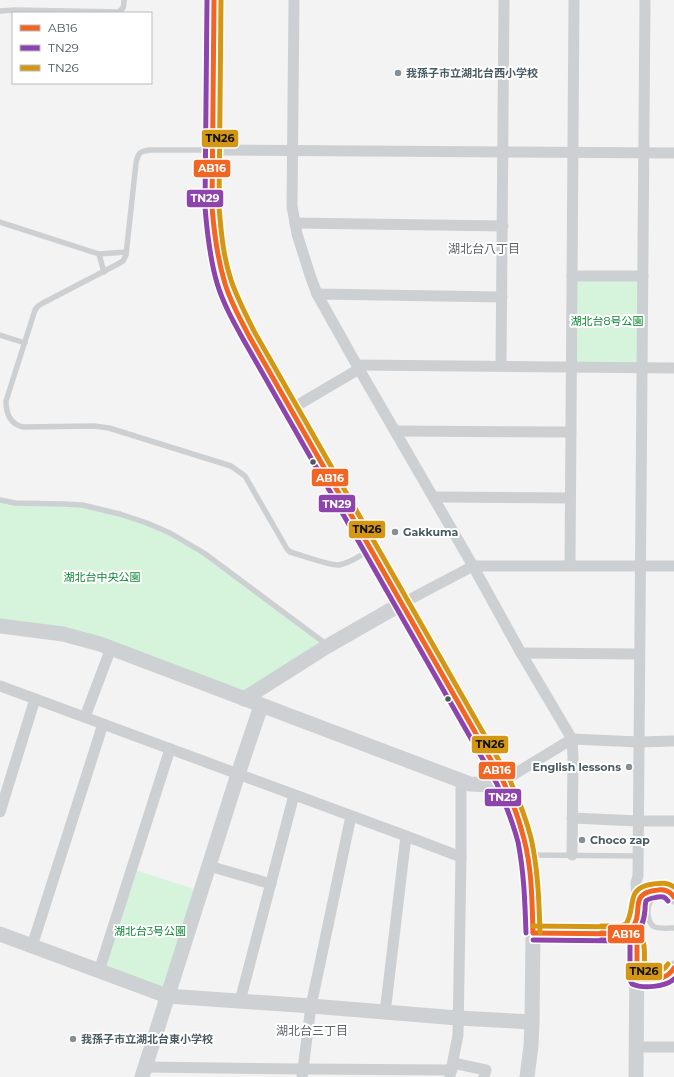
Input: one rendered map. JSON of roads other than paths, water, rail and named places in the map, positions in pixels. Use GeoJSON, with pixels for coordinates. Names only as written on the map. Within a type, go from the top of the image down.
{"type":"FeatureCollection","features":[{"type":"Feature","properties":{"kind":"street"},"geometry":{"type":"LineString","coordinates":[[214,0],[213,213],[218,254],[224,280],[235,309],[249,336],[503,781],[513,804],[519,821],[527,855],[531,883],[533,933],[532,1022],[527,1077]]}},
{"type":"Feature","properties":{"kind":"street"},"geometry":{"type":"LineString","coordinates":[[294,0],[292,206],[297,234],[308,269],[318,294],[358,367],[572,739],[572,855]]}},
{"type":"Feature","properties":{"kind":"street"},"geometry":{"type":"LineString","coordinates":[[502,366],[504,0]]}},
{"type":"Feature","properties":{"kind":"street"},"geometry":{"type":"LineString","coordinates":[[570,566],[574,0]]}},
{"type":"Feature","properties":{"kind":"street"},"geometry":{"type":"LineString","coordinates":[[623,933],[632,928],[637,914],[636,884],[638,876],[645,0]]}},
{"type":"Feature","properties":{"kind":"street"},"geometry":{"type":"LineString","coordinates":[[213,150],[674,153]]}},
{"type":"Feature","properties":{"kind":"street"},"geometry":{"type":"LineString","coordinates":[[295,223],[503,226]]}},
{"type":"Feature","properties":{"kind":"street"},"geometry":{"type":"LineString","coordinates":[[572,276],[643,276]]}},
{"type":"Feature","properties":{"kind":"street"},"geometry":{"type":"LineString","coordinates":[[318,294],[502,297]]}},
{"type":"Feature","properties":{"kind":"street"},"geometry":{"type":"LineString","coordinates":[[291,409],[358,367],[571,366],[674,368]]}},
{"type":"Feature","properties":{"kind":"street"},"geometry":{"type":"LineString","coordinates":[[395,431],[570,432]]}},
{"type":"Feature","properties":{"kind":"street"},"geometry":{"type":"LineString","coordinates":[[433,497],[570,498]]}},
{"type":"Feature","properties":{"kind":"street"},"geometry":{"type":"LineString","coordinates":[[244,699],[328,646],[401,604],[473,566],[674,566]]}},
{"type":"Feature","properties":{"kind":"street"},"geometry":{"type":"LineString","coordinates":[[0,626],[63,634],[112,648],[261,706],[470,784],[482,785],[503,781],[572,739],[639,742],[674,741]]}},
{"type":"Feature","properties":{"kind":"street"},"geometry":{"type":"LineString","coordinates":[[85,717],[112,648]]}},
{"type":"Feature","properties":{"kind":"street"},"geometry":{"type":"LineString","coordinates":[[521,652],[639,654]]}},
{"type":"Feature","properties":{"kind":"street"},"geometry":{"type":"LineString","coordinates":[[0,686],[461,857]]}},
{"type":"Feature","properties":{"kind":"street"},"geometry":{"type":"LineString","coordinates":[[0,812],[35,699]]}},
{"type":"Feature","properties":{"kind":"street"},"geometry":{"type":"LineString","coordinates":[[261,706],[143,1072],[303,1073],[486,1070],[484,1077]]}},
{"type":"Feature","properties":{"kind":"street"},"geometry":{"type":"LineString","coordinates":[[32,946],[103,724]]}},
{"type":"Feature","properties":{"kind":"street"},"geometry":{"type":"LineString","coordinates":[[99,971],[170,749]]}},
{"type":"Feature","properties":{"kind":"street"},"geometry":{"type":"LineString","coordinates":[[452,1070],[458,1035],[461,857],[460,781]]}},
{"type":"Feature","properties":{"kind":"street"},"geometry":{"type":"LineString","coordinates":[[240,1001],[294,795]]}},
{"type":"Feature","properties":{"kind":"street"},"geometry":{"type":"LineString","coordinates":[[303,1073],[311,1006],[351,816]]}},
{"type":"Feature","properties":{"kind":"street"},"geometry":{"type":"LineString","coordinates":[[572,818],[674,820]]}},
{"type":"Feature","properties":{"kind":"street"},"geometry":{"type":"LineString","coordinates":[[385,1012],[406,836]]}},
{"type":"Feature","properties":{"kind":"street"},"geometry":{"type":"LineString","coordinates":[[209,866],[271,884]]}},
{"type":"Feature","properties":{"kind":"street"},"geometry":{"type":"LineString","coordinates":[[638,876],[643,886],[649,890]]}},
{"type":"Feature","properties":{"kind":"street"},"geometry":{"type":"LineString","coordinates":[[637,905],[643,894],[649,890],[662,889],[668,891],[674,897]]}},
{"type":"Feature","properties":{"kind":"street"},"geometry":{"type":"LineString","coordinates":[[533,933],[623,933],[632,935],[635,938],[637,943],[636,1077]]}},
{"type":"Feature","properties":{"kind":"street"},"geometry":{"type":"LineString","coordinates":[[0,934],[167,996],[458,1018],[532,1022]]}},
{"type":"Feature","properties":{"kind":"street"},"geometry":{"type":"LineString","coordinates":[[637,979],[660,979],[667,977],[671,974],[674,968]]}},
{"type":"Feature","properties":{"kind":"street"},"geometry":{"type":"LineString","coordinates":[[636,1048],[674,1047]]}},
{"type":"Feature","properties":{"kind":"lane"},"geometry":{"type":"LineString","coordinates":[[0,12],[16,10],[118,12],[124,6],[124,0]]}},
{"type":"Feature","properties":{"kind":"lane"},"geometry":{"type":"LineString","coordinates":[[213,150],[145,150],[137,156],[126,252],[122,261],[38,306],[35,310],[6,400],[8,414],[13,422],[17,425],[23,426],[94,426],[109,428],[232,466],[245,476],[290,552],[330,564],[339,565],[371,549]]}},
{"type":"Feature","properties":{"kind":"lane"},"geometry":{"type":"LineString","coordinates":[[0,222],[99,254],[126,252]]}},
{"type":"Feature","properties":{"kind":"lane"},"geometry":{"type":"LineString","coordinates":[[99,254],[104,272]]}},
{"type":"Feature","properties":{"kind":"lane"},"geometry":{"type":"LineString","coordinates":[[0,335],[25,343]]}},
{"type":"Feature","properties":{"kind":"lane"},"geometry":{"type":"LineString","coordinates":[[0,500],[15,503],[82,505],[120,514],[153,525],[204,553],[328,646]]}},
{"type":"Feature","properties":{"kind":"lane"},"geometry":{"type":"LineString","coordinates":[[527,855],[638,856]]}},
{"type":"Feature","properties":{"kind":"lane"},"geometry":{"type":"LineString","coordinates":[[674,897],[660,897],[651,901],[648,912],[650,923],[653,926],[674,928]]}},
{"type":"Feature","properties":{"kind":"place","name":"我孫子市立湖北台西小学校"},"geometry":{"type":"Point","coordinates":[398,73]}},
{"type":"Feature","properties":{"kind":"place","name":"Gakkuma"},"geometry":{"type":"Point","coordinates":[395,532]}},
{"type":"Feature","properties":{"kind":"place","name":"English lessons"},"geometry":{"type":"Point","coordinates":[629,767]}},
{"type":"Feature","properties":{"kind":"place","name":"Choco zap"},"geometry":{"type":"Point","coordinates":[582,840]}},
{"type":"Feature","properties":{"kind":"place","name":"我孫子市立湖北台東小学校"},"geometry":{"type":"Point","coordinates":[73,1039]}},
{"type":"Feature","properties":{"kind":"district","name":"湖北台八丁目"},"geometry":{"type":"Point","coordinates":[484,248]}},
{"type":"Feature","properties":{"kind":"district","name":"湖北台三丁目"},"geometry":{"type":"Point","coordinates":[312,1030]}},
{"type":"Feature","properties":{"kind":"park label","name":"湖北台8号公園"},"geometry":{"type":"Point","coordinates":[607,321]}},
{"type":"Feature","properties":{"kind":"park label","name":"湖北台中央公園"},"geometry":{"type":"Point","coordinates":[102,577]}},
{"type":"Feature","properties":{"kind":"park label","name":"湖北台3号公園"},"geometry":{"type":"Point","coordinates":[150,931]}}]}
